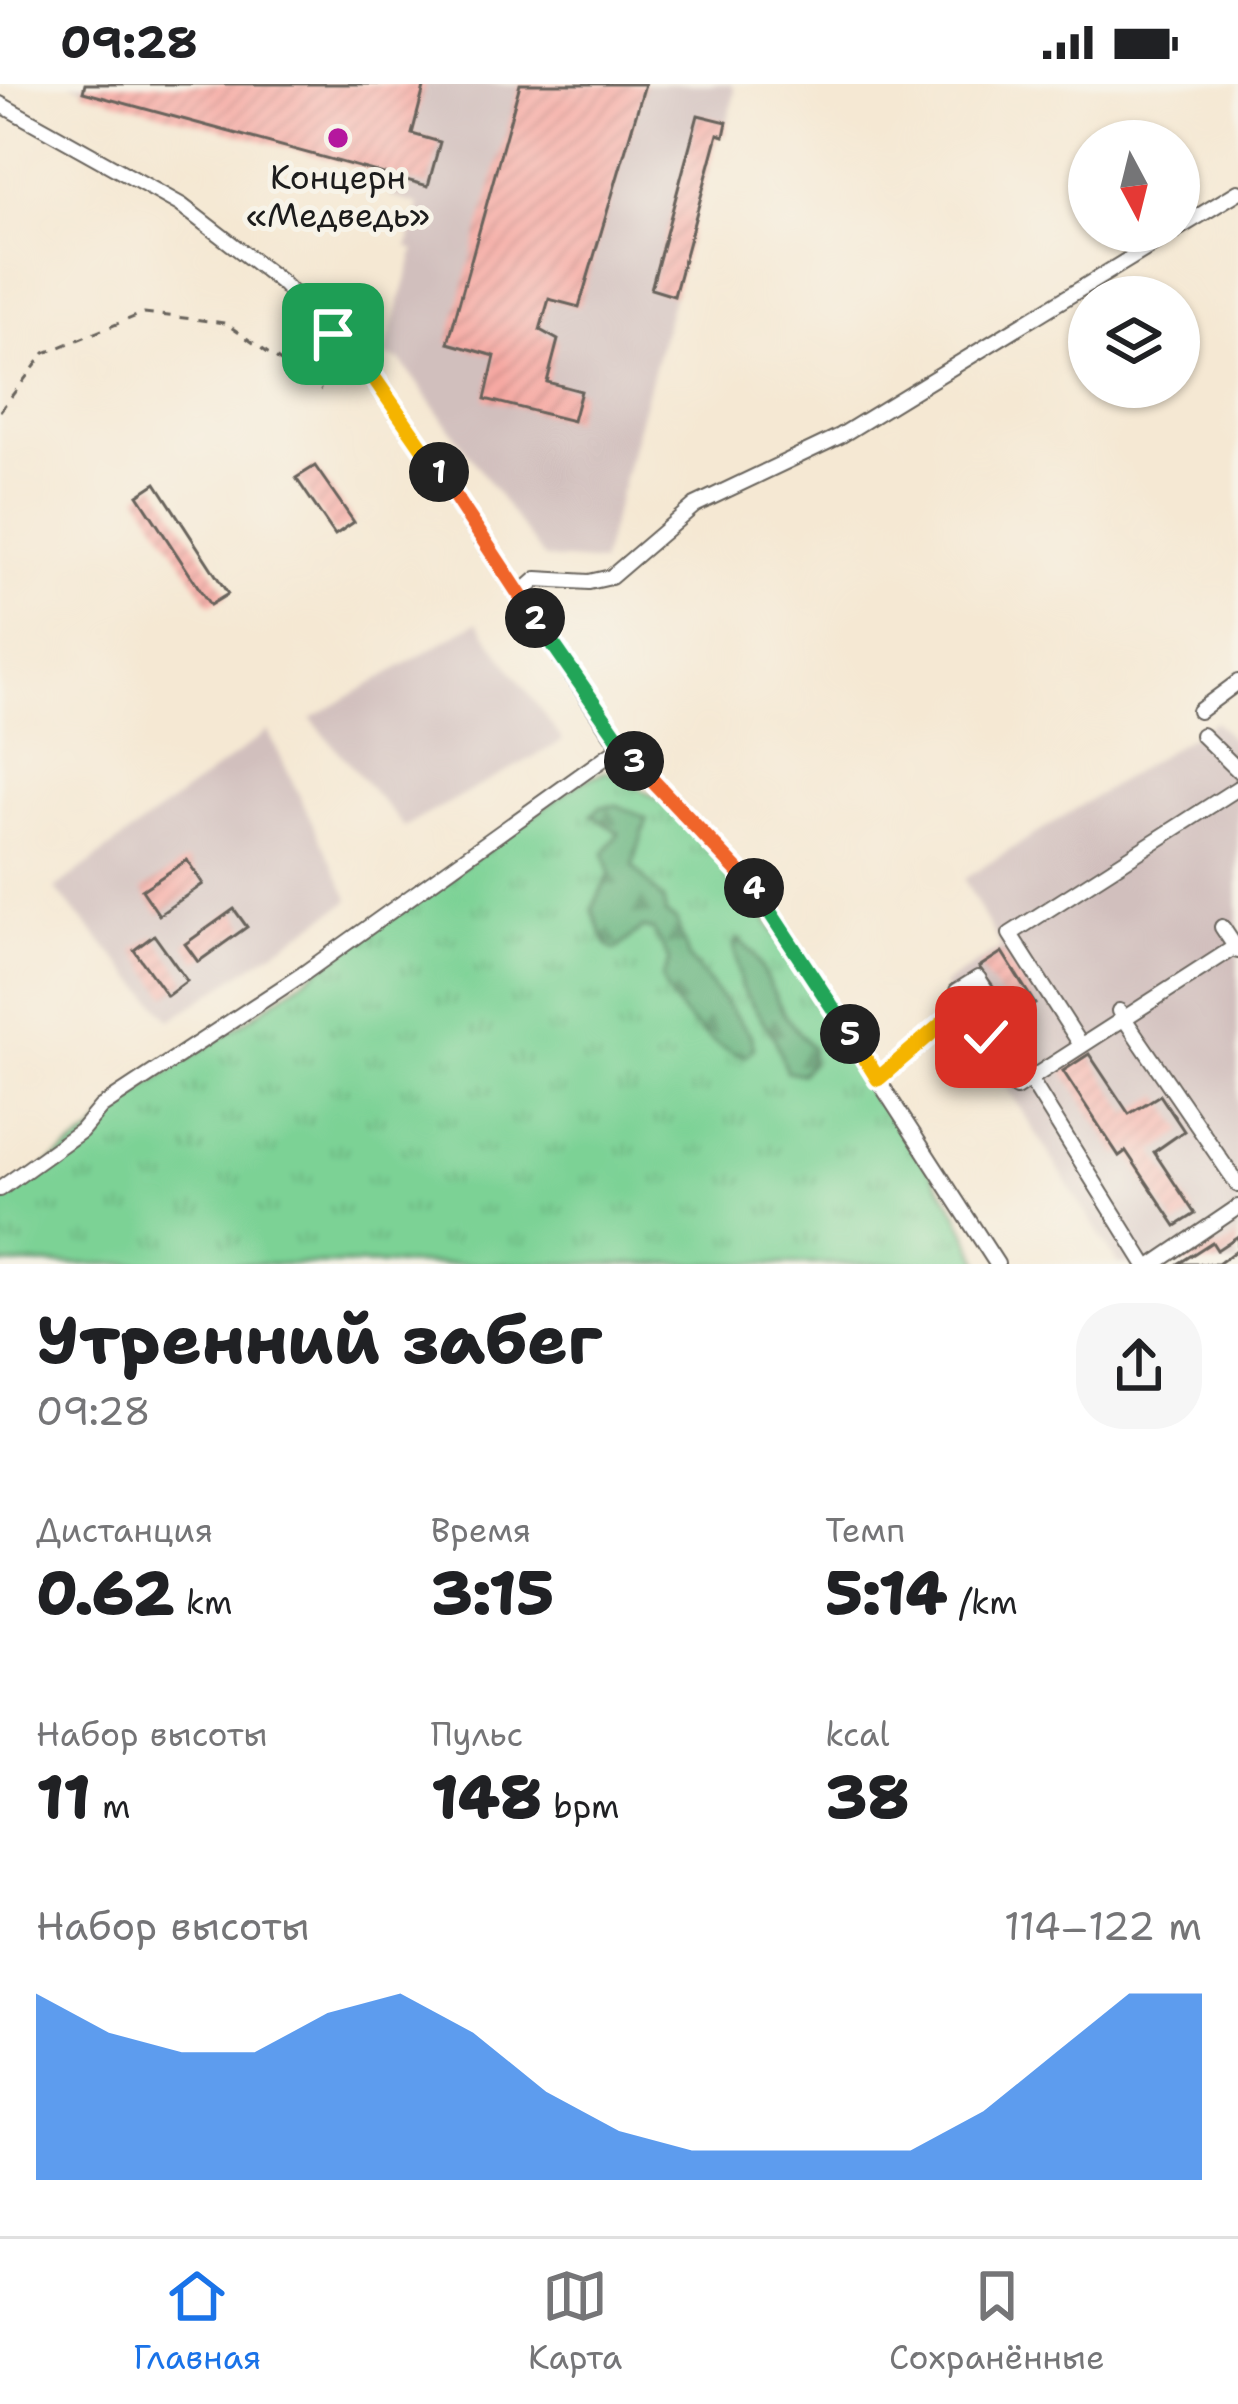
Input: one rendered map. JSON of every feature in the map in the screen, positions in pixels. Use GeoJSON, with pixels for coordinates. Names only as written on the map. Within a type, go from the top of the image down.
{"type":"FeatureCollection","features":[{"type":"Feature","properties":{"kind":"street"},"geometry":{"type":"LineString","coordinates":[[0,104],[148,182],[281,282],[372,375],[620,747],[751,883],[997,1264]]}},
{"type":"Feature","properties":{"kind":"street"},"geometry":{"type":"LineString","coordinates":[[1200,216],[1238,192]]}},
{"type":"Feature","properties":{"kind":"street"},"geometry":{"type":"LineString","coordinates":[[520,594],[537,579],[589,582],[611,577],[695,505],[840,436],[1141,252]]}},
{"type":"Feature","properties":{"kind":"street"},"geometry":{"type":"LineString","coordinates":[[1199,711],[1238,682]]}},
{"type":"Feature","properties":{"kind":"street"},"geometry":{"type":"LineString","coordinates":[[1202,735],[1238,770]]}},
{"type":"Feature","properties":{"kind":"street"},"geometry":{"type":"LineString","coordinates":[[0,1189],[81,1131],[101,1107],[303,974],[620,747]]}},
{"type":"Feature","properties":{"kind":"street"},"geometry":{"type":"LineString","coordinates":[[1081,1045],[1010,934],[1238,788]]}},
{"type":"Feature","properties":{"kind":"street"},"geometry":{"type":"LineString","coordinates":[[984,1034],[1005,1020],[978,978],[957,991],[1016,1088],[1121,1013],[1237,948],[1222,927]]}},
{"type":"Feature","properties":{"kind":"street"},"geometry":{"type":"LineString","coordinates":[[878,1079],[965,1004]]}},
{"type":"Feature","properties":{"kind":"street"},"geometry":{"type":"LineString","coordinates":[[1121,1013],[1238,1185]]}},
{"type":"Feature","properties":{"kind":"street"},"geometry":{"type":"LineString","coordinates":[[1030,1079],[1150,1264],[1238,1208]]}},
{"type":"Feature","properties":{"kind":"path"},"geometry":{"type":"LineString","coordinates":[[0,411],[45,353],[144,313],[225,323],[321,390]]}},
{"type":"Feature","properties":{"kind":"shaded area"},"geometry":{"type":"Polygon","coordinates":[[[70,84],[731,84],[735,91],[724,136],[717,135],[601,563],[544,558],[401,361],[384,356],[415,250],[408,247],[419,205],[389,196],[394,177],[70,84]]]}},
{"type":"Feature","properties":{"kind":"shaded area"},"geometry":{"type":"Polygon","coordinates":[[[477,622],[563,741],[404,827],[311,719],[477,622]]]}},
{"type":"Feature","properties":{"kind":"shaded area"},"geometry":{"type":"Polygon","coordinates":[[[1215,721],[1238,746],[1238,1264],[1118,1264],[943,985],[1001,948],[964,879],[1215,721]]]}},
{"type":"Feature","properties":{"kind":"shaded area"},"geometry":{"type":"Polygon","coordinates":[[[268,731],[350,900],[171,1020],[55,889],[268,731]]]}},
{"type":"Feature","properties":{"kind":"green space"},"geometry":{"type":"Polygon","coordinates":[[[607,771],[669,805],[744,885],[955,1209],[981,1264],[0,1264],[0,1198],[95,1131],[112,1109],[243,1023],[583,780],[607,771]]]}},
{"type":"Feature","properties":{"kind":"green space"},"geometry":{"type":"Polygon","coordinates":[[[618,805],[647,819],[633,866],[663,900],[666,914],[676,920],[689,958],[750,1034],[754,1048],[746,1056],[708,1037],[673,1001],[662,977],[670,961],[653,930],[642,928],[615,951],[607,946],[592,909],[610,873],[604,853],[619,833],[592,815],[600,807],[618,805]]]}},
{"type":"Feature","properties":{"kind":"green space"},"geometry":{"type":"Polygon","coordinates":[[[738,939],[754,954],[785,1016],[812,1048],[811,1063],[801,1074],[786,1071],[775,1039],[741,988],[734,944],[738,939]]]}},
{"type":"Feature","properties":{"kind":"building","name":"Концерн «Медведь»"},"geometry":{"type":"Polygon","coordinates":[[[85,84],[425,84],[412,134],[440,142],[428,186],[83,92],[85,84]]]}},
{"type":"Feature","properties":{"kind":"building"},"geometry":{"type":"Polygon","coordinates":[[[520,84],[645,84],[579,307],[549,299],[540,330],[558,340],[547,382],[581,391],[573,421],[485,399],[495,356],[448,343],[520,84]]]}},
{"type":"Feature","properties":{"kind":"building"},"geometry":{"type":"Polygon","coordinates":[[[698,115],[727,122],[724,136],[718,134],[674,296],[651,289],[698,115]]]}},
{"type":"Feature","properties":{"kind":"building"},"geometry":{"type":"Polygon","coordinates":[[[315,466],[354,522],[335,535],[296,478],[315,466]]]}},
{"type":"Feature","properties":{"kind":"building"},"geometry":{"type":"Polygon","coordinates":[[[156,483],[228,594],[210,605],[138,495],[156,483]]]}},
{"type":"Feature","properties":{"kind":"building"},"geometry":{"type":"Polygon","coordinates":[[[187,860],[203,884],[159,915],[142,890],[187,860]]]}},
{"type":"Feature","properties":{"kind":"building"},"geometry":{"type":"Polygon","coordinates":[[[234,909],[247,927],[198,962],[185,944],[234,909]]]}},
{"type":"Feature","properties":{"kind":"building"},"geometry":{"type":"Polygon","coordinates":[[[154,935],[187,981],[167,996],[134,950],[154,935]]]}},
{"type":"Feature","properties":{"kind":"building"},"geometry":{"type":"Polygon","coordinates":[[[1002,952],[1035,1004],[1015,1016],[979,967],[1002,952]]]}},
{"type":"Feature","properties":{"kind":"building"},"geometry":{"type":"Polygon","coordinates":[[[1089,1054],[1129,1114],[1160,1095],[1184,1131],[1154,1152],[1195,1214],[1176,1226],[1126,1151],[1119,1156],[1063,1071],[1089,1054]]]}},
{"type":"Feature","properties":{"kind":"building"},"geometry":{"type":"Polygon","coordinates":[[[1238,1236],[1238,1249],[1218,1264],[1178,1264],[1212,1242],[1217,1250],[1238,1236]]]}},
{"type":"Feature","properties":{"kind":"place","name":"Концерн «Медведь»"},"geometry":{"type":"Point","coordinates":[338,138]}},
{"type":"Feature","properties":{"kind":"route"},"geometry":{"type":"LineString","coordinates":[[333,334],[372,375],[620,747],[751,883],[878,1079],[949,1013],[965,1004],[986,1037]]}}]}
